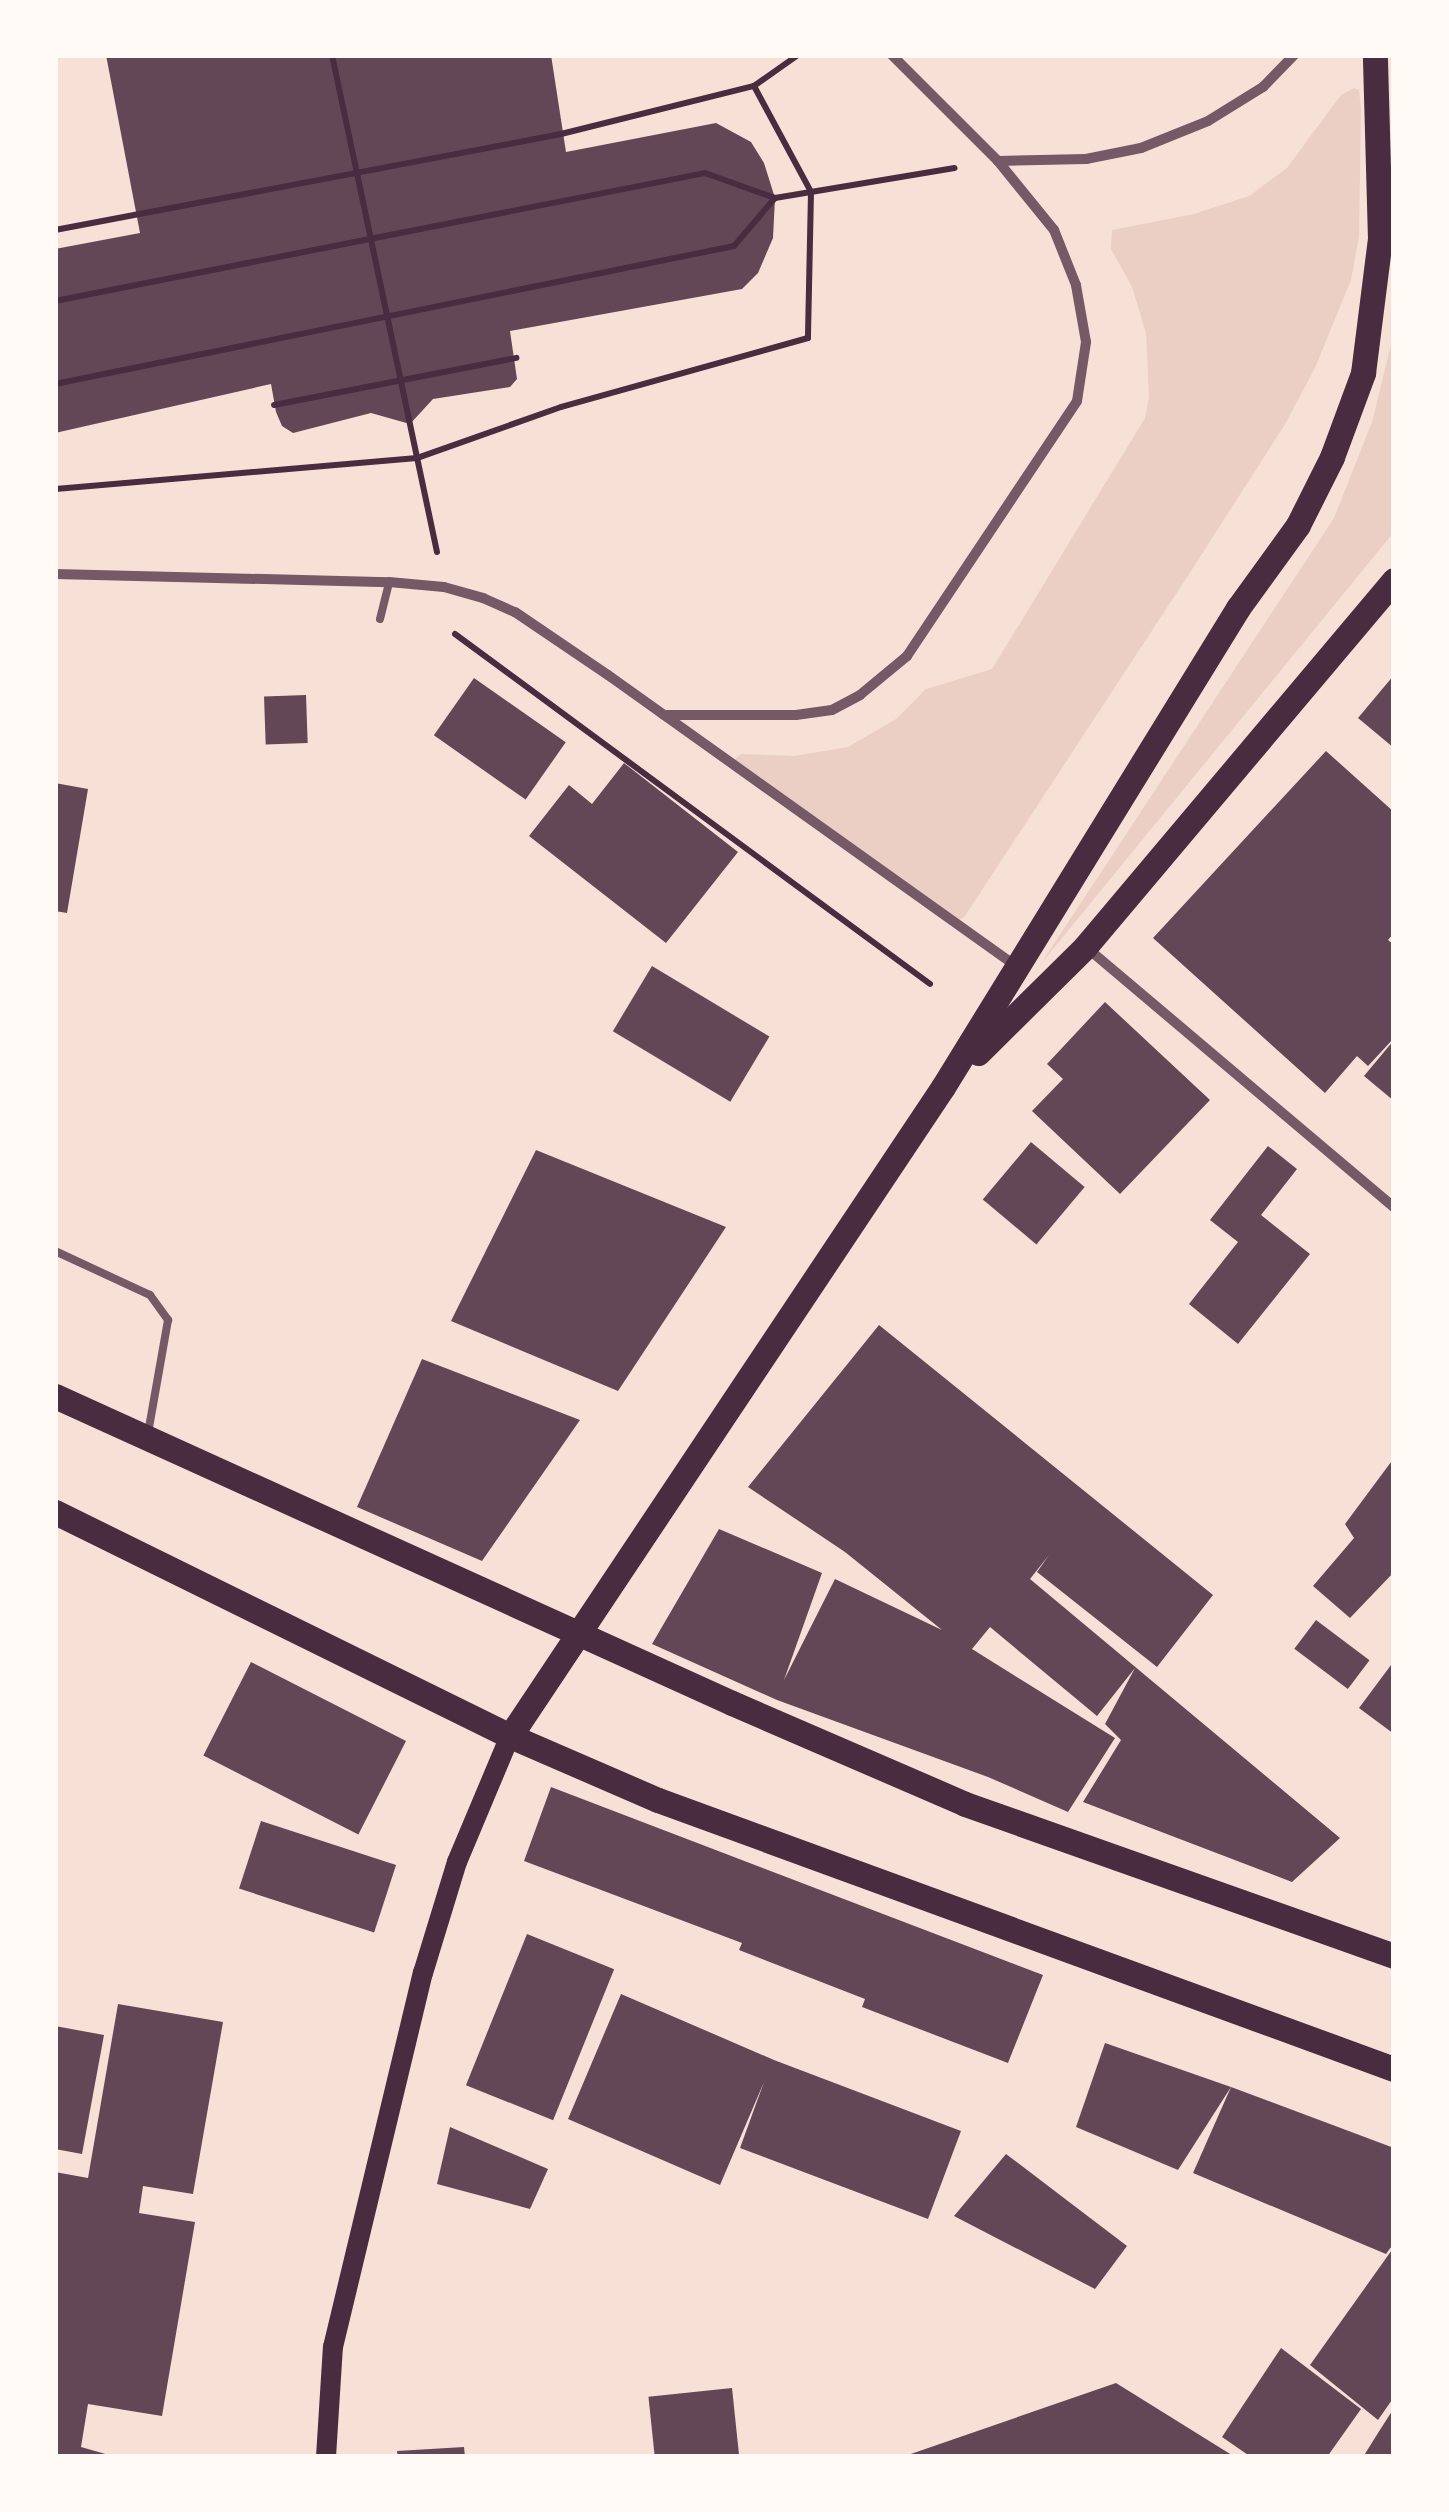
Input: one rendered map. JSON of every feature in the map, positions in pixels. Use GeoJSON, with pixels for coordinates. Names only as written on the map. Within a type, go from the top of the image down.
{"type":"FeatureCollection","features":[{"type":"Feature","properties":{"kind":"main road"},"geometry":{"type":"LineString","coordinates":[[326,2457],[333,2347],[408,2030],[457,1862],[510,1736],[1019,969],[1238,608],[1298,525],[1332,456],[1363,373],[1380,239],[1375,55]]}},
{"type":"Feature","properties":{"kind":"main road"},"geometry":{"type":"LineString","coordinates":[[943,1087],[1085,947],[1394,580]]}},
{"type":"Feature","properties":{"kind":"main road"},"geometry":{"type":"LineString","coordinates":[[55,1396],[965,1804],[1394,1956]]}},
{"type":"Feature","properties":{"kind":"main road"},"geometry":{"type":"LineString","coordinates":[[55,1512],[510,1736],[658,1800],[1394,2069]]}},
{"type":"Feature","properties":{"kind":"street"},"geometry":{"type":"LineString","coordinates":[[662,715],[796,715],[832,710],[860,695],[907,656],[1078,401],[1086,342],[1076,284],[1054,230],[998,160],[892,55]]}},
{"type":"Feature","properties":{"kind":"street"},"geometry":{"type":"LineString","coordinates":[[998,160],[1086,159],[1140,148],[1208,121],[1263,86],[1294,55]]}},
{"type":"Feature","properties":{"kind":"street"},"geometry":{"type":"LineString","coordinates":[[55,574],[389,582],[444,587],[515,612],[1019,969]]}},
{"type":"Feature","properties":{"kind":"street"},"geometry":{"type":"LineString","coordinates":[[1085,947],[1394,1207]]}},
{"type":"Feature","properties":{"kind":"lane"},"geometry":{"type":"LineString","coordinates":[[380,619],[389,582]]}},
{"type":"Feature","properties":{"kind":"lane"},"geometry":{"type":"LineString","coordinates":[[55,1251],[150,1295],[168,1320],[147,1439]]}},
{"type":"Feature","properties":{"kind":"path"},"geometry":{"type":"LineString","coordinates":[[332,55],[444,587]]}},
{"type":"Feature","properties":{"kind":"path"},"geometry":{"type":"LineString","coordinates":[[55,230],[561,134],[754,86],[798,55]]}},
{"type":"Feature","properties":{"kind":"path"},"geometry":{"type":"LineString","coordinates":[[55,488],[418,458],[561,406],[808,338],[811,192],[754,86]]}},
{"type":"Feature","properties":{"kind":"path"},"geometry":{"type":"LineString","coordinates":[[55,300],[705,173],[775,198],[998,160]]}},
{"type":"Feature","properties":{"kind":"path"},"geometry":{"type":"LineString","coordinates":[[55,384],[734,246],[775,198]]}},
{"type":"Feature","properties":{"kind":"path"},"geometry":{"type":"LineString","coordinates":[[274,405],[516,358]]}},
{"type":"Feature","properties":{"kind":"path"},"geometry":{"type":"LineString","coordinates":[[455,634],[930,984]]}},
{"type":"Feature","properties":{"kind":"shaded area"},"geometry":{"type":"Polygon","coordinates":[[[1354,88],[1359,90],[1361,109],[1359,237],[1351,280],[1315,368],[1284,426],[1193,568],[965,916],[958,921],[734,760],[741,754],[794,756],[848,747],[896,719],[926,689],[992,669],[1145,418],[1149,397],[1146,333],[1132,287],[1111,249],[1112,230],[1194,214],[1249,196],[1287,168],[1341,95],[1354,88]]]}},
{"type":"Feature","properties":{"kind":"shaded area"},"geometry":{"type":"Polygon","coordinates":[[[1394,332],[1394,532],[1040,965],[1334,518],[1372,422],[1394,332]]]}},
{"type":"Feature","properties":{"kind":"building"},"geometry":{"type":"Polygon","coordinates":[[[106,55],[551,55],[566,152],[716,123],[751,142],[764,163],[775,198],[773,238],[758,273],[742,289],[510,331],[517,379],[510,387],[433,399],[410,424],[371,413],[293,433],[282,426],[271,384],[55,433],[55,249],[140,233],[106,55]]]}},
{"type":"Feature","properties":{"kind":"building"},"geometry":{"type":"Polygon","coordinates":[[[1394,675],[1394,748],[1358,718],[1394,675]]]}},
{"type":"Feature","properties":{"kind":"building"},"geometry":{"type":"Polygon","coordinates":[[[474,678],[566,742],[526,800],[434,735],[474,678]]]}},
{"type":"Feature","properties":{"kind":"building"},"geometry":{"type":"Polygon","coordinates":[[[306,695],[308,743],[266,744],[264,696],[306,695]]]}},
{"type":"Feature","properties":{"kind":"building"},"geometry":{"type":"Polygon","coordinates":[[[1326,751],[1394,812],[1394,933],[1388,940],[1394,945],[1394,1038],[1368,1066],[1357,1056],[1325,1093],[1153,938],[1326,751]]]}},
{"type":"Feature","properties":{"kind":"building"},"geometry":{"type":"Polygon","coordinates":[[[624,763],[738,852],[666,943],[529,836],[569,785],[592,804],[624,763]]]}},
{"type":"Feature","properties":{"kind":"building"},"geometry":{"type":"Polygon","coordinates":[[[55,783],[88,789],[67,913],[55,911],[55,783]]]}},
{"type":"Feature","properties":{"kind":"building"},"geometry":{"type":"Polygon","coordinates":[[[652,966],[769,1037],[730,1102],[613,1031],[652,966]]]}},
{"type":"Feature","properties":{"kind":"building"},"geometry":{"type":"Polygon","coordinates":[[[1105,1002],[1210,1100],[1120,1194],[1032,1111],[1063,1079],[1047,1064],[1105,1002]]]}},
{"type":"Feature","properties":{"kind":"building"},"geometry":{"type":"Polygon","coordinates":[[[1394,1040],[1394,1101],[1364,1076],[1394,1040]]]}},
{"type":"Feature","properties":{"kind":"building"},"geometry":{"type":"Polygon","coordinates":[[[1031,1142],[1085,1187],[1036,1244],[983,1199],[1031,1142]]]}},
{"type":"Feature","properties":{"kind":"building"},"geometry":{"type":"Polygon","coordinates":[[[1268,1146],[1297,1169],[1261,1215],[1310,1254],[1238,1344],[1189,1304],[1238,1242],[1210,1220],[1268,1146]]]}},
{"type":"Feature","properties":{"kind":"building"},"geometry":{"type":"Polygon","coordinates":[[[536,1150],[726,1227],[618,1391],[451,1321],[536,1150]]]}},
{"type":"Feature","properties":{"kind":"building"},"geometry":{"type":"Polygon","coordinates":[[[879,1325],[1213,1595],[1157,1667],[1037,1572],[1049,1555],[1030,1579],[1340,1838],[1292,1882],[1083,1802],[1121,1740],[1105,1724],[1135,1668],[1097,1716],[990,1627],[972,1649],[1115,1738],[1068,1812],[988,1777],[777,1700],[652,1644],[719,1529],[822,1573],[784,1680],[835,1579],[942,1630],[845,1552],[748,1487],[879,1325]]]}},
{"type":"Feature","properties":{"kind":"building"},"geometry":{"type":"Polygon","coordinates":[[[422,1359],[580,1420],[482,1561],[357,1507],[422,1359]]]}},
{"type":"Feature","properties":{"kind":"building"},"geometry":{"type":"Polygon","coordinates":[[[1394,1458],[1394,1572],[1350,1618],[1313,1586],[1354,1538],[1345,1524],[1394,1458]]]}},
{"type":"Feature","properties":{"kind":"building"},"geometry":{"type":"Polygon","coordinates":[[[1316,1620],[1370,1660],[1348,1689],[1294,1649],[1316,1620]]]}},
{"type":"Feature","properties":{"kind":"building"},"geometry":{"type":"Polygon","coordinates":[[[1394,1661],[1394,1734],[1359,1708],[1394,1661]]]}},
{"type":"Feature","properties":{"kind":"building"},"geometry":{"type":"Polygon","coordinates":[[[251,1662],[406,1741],[358,1835],[203,1756],[251,1662]]]}},
{"type":"Feature","properties":{"kind":"building"},"geometry":{"type":"Polygon","coordinates":[[[551,1787],[1043,1975],[1008,2063],[862,2007],[865,1999],[739,1950],[742,1943],[524,1861],[551,1787]]]}},
{"type":"Feature","properties":{"kind":"building"},"geometry":{"type":"Polygon","coordinates":[[[261,1821],[396,1865],[374,1932],[239,1889],[261,1821]]]}},
{"type":"Feature","properties":{"kind":"building"},"geometry":{"type":"Polygon","coordinates":[[[527,1934],[614,1969],[553,2120],[466,2085],[527,1934]]]}},
{"type":"Feature","properties":{"kind":"building"},"geometry":{"type":"Polygon","coordinates":[[[621,1994],[774,2060],[961,2131],[928,2219],[740,2148],[764,2082],[720,2185],[568,2119],[621,1994]]]}},
{"type":"Feature","properties":{"kind":"building"},"geometry":{"type":"Polygon","coordinates":[[[118,2004],[223,2022],[193,2194],[143,2186],[139,2213],[195,2222],[162,2416],[88,2404],[81,2447],[116,2457],[55,2457],[55,2172],[88,2178],[118,2004]]]}},
{"type":"Feature","properties":{"kind":"building"},"geometry":{"type":"Polygon","coordinates":[[[55,2026],[104,2035],[82,2154],[55,2149],[55,2026]]]}},
{"type":"Feature","properties":{"kind":"building"},"geometry":{"type":"Polygon","coordinates":[[[1105,2043],[1231,2087],[1178,2170],[1076,2127],[1105,2043]]]}},
{"type":"Feature","properties":{"kind":"building"},"geometry":{"type":"Polygon","coordinates":[[[1231,2087],[1394,2148],[1394,2243],[1386,2254],[1193,2173],[1231,2087]]]}},
{"type":"Feature","properties":{"kind":"building"},"geometry":{"type":"Polygon","coordinates":[[[450,2127],[548,2169],[530,2209],[437,2184],[450,2127]]]}},
{"type":"Feature","properties":{"kind":"building"},"geometry":{"type":"Polygon","coordinates":[[[1006,2154],[1127,2246],[1095,2289],[954,2216],[1006,2154]]]}},
{"type":"Feature","properties":{"kind":"building"},"geometry":{"type":"Polygon","coordinates":[[[1394,2247],[1394,2397],[1378,2420],[1310,2365],[1394,2247]]]}},
{"type":"Feature","properties":{"kind":"building"},"geometry":{"type":"Polygon","coordinates":[[[1281,2348],[1361,2409],[1327,2457],[1251,2457],[1222,2437],[1281,2348]]]}},
{"type":"Feature","properties":{"kind":"building"},"geometry":{"type":"Polygon","coordinates":[[[1116,2383],[1235,2457],[905,2456],[1116,2383]]]}},
{"type":"Feature","properties":{"kind":"building"},"geometry":{"type":"Polygon","coordinates":[[[732,2388],[739,2457],[655,2457],[648,2397],[732,2388]]]}},
{"type":"Feature","properties":{"kind":"building"},"geometry":{"type":"Polygon","coordinates":[[[1394,2408],[1394,2457],[1363,2457],[1378,2433],[1394,2408]]]}},
{"type":"Feature","properties":{"kind":"building"},"geometry":{"type":"Polygon","coordinates":[[[464,2447],[465,2457],[398,2457],[397,2451],[464,2447]]]}}]}
